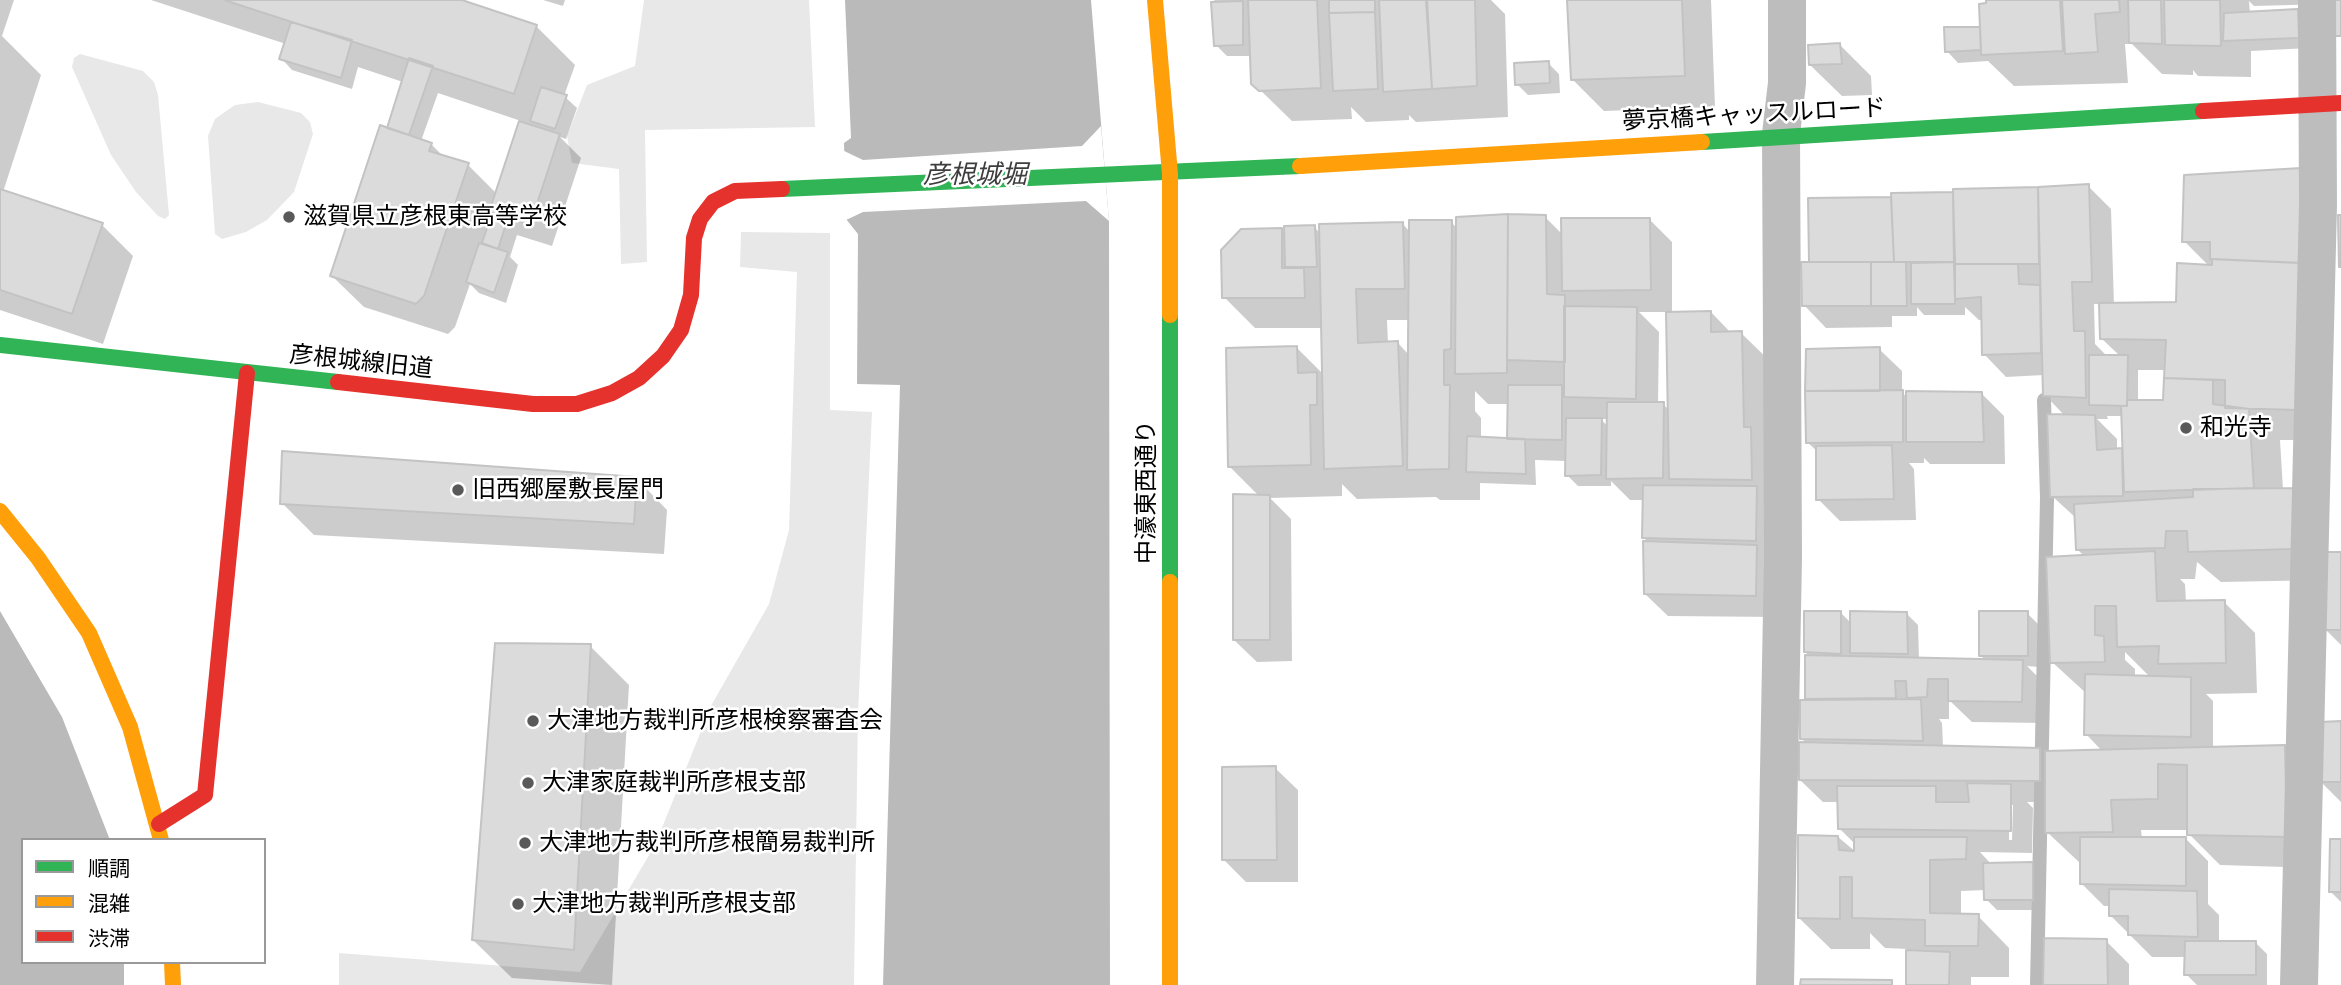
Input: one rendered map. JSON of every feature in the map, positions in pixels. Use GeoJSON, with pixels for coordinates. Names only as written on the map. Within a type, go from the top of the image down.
{"type":"FeatureCollection","features":[{"type":"Feature","properties":{"kind":"street","name":"中濠東西通り"},"geometry":{"type":"LineString","coordinates":[[1155,0],[1170,174],[1170,985]]}},
{"type":"Feature","properties":{"kind":"street"},"geometry":{"type":"LineString","coordinates":[[1775,985],[1783,557],[1781,134],[1787,83],[1787,0]]}},
{"type":"Feature","properties":{"kind":"street"},"geometry":{"type":"LineString","coordinates":[[2299,985],[2318,204],[2328,103],[2317,0]]}},
{"type":"Feature","properties":{"kind":"street","name":"夢京橋キャッスルロード"},"geometry":{"type":"LineString","coordinates":[[1170,174],[1781,134],[1859,133],[2328,103]]}},
{"type":"Feature","properties":{"kind":"street","name":"彦根城線旧道"},"geometry":{"type":"LineString","coordinates":[[0,345],[533,404],[577,404],[612,393],[639,378],[663,356],[681,330],[691,295],[694,238],[700,219],[712,202],[735,191],[1170,174]]}},
{"type":"Feature","properties":{"kind":"street"},"geometry":{"type":"LineString","coordinates":[[0,511],[38,558],[89,633],[130,727],[160,832],[205,795],[247,373]]}},
{"type":"Feature","properties":{"kind":"street"},"geometry":{"type":"LineString","coordinates":[[172,964],[173,985]]}},
{"type":"Feature","properties":{"kind":"shaded area"},"geometry":{"type":"Polygon","coordinates":[[[644,0],[809,0],[815,127],[645,130],[647,262],[621,264],[619,169],[572,163],[567,136],[587,85],[635,66],[644,0]]]}},
{"type":"Feature","properties":{"kind":"shaded area"},"geometry":{"type":"Polygon","coordinates":[[[80,54],[143,71],[154,82],[158,95],[169,215],[165,219],[158,216],[136,192],[111,155],[72,67],[74,58],[80,54]]]}},
{"type":"Feature","properties":{"kind":"shaded area"},"geometry":{"type":"Polygon","coordinates":[[[258,102],[301,113],[310,122],[313,134],[294,192],[267,220],[246,232],[222,239],[215,234],[208,136],[215,119],[235,105],[258,102]]]}},
{"type":"Feature","properties":{"kind":"shaded area"},"geometry":{"type":"Polygon","coordinates":[[[741,232],[830,233],[830,410],[872,412],[858,714],[854,985],[339,985],[339,953],[580,972],[655,845],[712,704],[769,604],[789,530],[797,272],[740,267],[741,232]]]}},
{"type":"Feature","properties":{"kind":"water","name":"彦根城堀"},"geometry":{"type":"Polygon","coordinates":[[[845,0],[1091,0],[1109,221],[1110,985],[883,985],[900,385],[857,384],[858,234],[846,219],[844,143],[851,138],[845,0]]]}},
{"type":"Feature","properties":{"kind":"water"},"geometry":{"type":"Polygon","coordinates":[[[0,611],[62,717],[109,838],[21,838],[21,964],[124,964],[124,985],[0,985],[0,611]]]}},
{"type":"Feature","properties":{"kind":"pier"},"geometry":{"type":"Polygon","coordinates":[[[1101,126],[1109,221],[1086,201],[863,212],[844,221],[840,149],[863,160],[1082,146],[1101,126]]]}},
{"type":"Feature","properties":{"kind":"building"},"geometry":{"type":"Polygon","coordinates":[[[224,0],[462,0],[537,25],[514,94],[224,0]]]}},
{"type":"Feature","properties":{"kind":"building"},"geometry":{"type":"Polygon","coordinates":[[[1248,0],[1317,0],[1321,88],[1259,91],[1251,84],[1248,0]]]}},
{"type":"Feature","properties":{"kind":"building"},"geometry":{"type":"Polygon","coordinates":[[[1329,0],[1375,0],[1375,12],[1329,13],[1329,0]]]}},
{"type":"Feature","properties":{"kind":"building"},"geometry":{"type":"Polygon","coordinates":[[[1379,0],[1426,0],[1432,89],[1383,92],[1379,0]]]}},
{"type":"Feature","properties":{"kind":"building"},"geometry":{"type":"Polygon","coordinates":[[[1427,0],[1475,0],[1477,86],[1432,89],[1427,0]]]}},
{"type":"Feature","properties":{"kind":"building"},"geometry":{"type":"Polygon","coordinates":[[[1567,0],[1682,0],[1685,76],[1571,80],[1567,0]]]}},
{"type":"Feature","properties":{"kind":"building"},"geometry":{"type":"Polygon","coordinates":[[[1986,0],[2060,0],[2063,51],[1981,55],[1979,4],[1986,3],[1986,0]]]}},
{"type":"Feature","properties":{"kind":"building"},"geometry":{"type":"Polygon","coordinates":[[[2062,0],[2119,0],[2120,12],[2095,14],[2098,52],[2065,54],[2062,0]]]}},
{"type":"Feature","properties":{"kind":"building"},"geometry":{"type":"Polygon","coordinates":[[[2128,0],[2161,0],[2162,44],[2129,43],[2128,0]]]}},
{"type":"Feature","properties":{"kind":"building"},"geometry":{"type":"Polygon","coordinates":[[[2164,0],[2220,0],[2221,46],[2165,45],[2164,0]]]}},
{"type":"Feature","properties":{"kind":"building"},"geometry":{"type":"Polygon","coordinates":[[[2333,0],[2341,0],[2341,36],[2333,36],[2333,0]]]}},
{"type":"Feature","properties":{"kind":"building"},"geometry":{"type":"Polygon","coordinates":[[[1243,1],[1243,45],[1214,46],[1211,2],[1243,1]]]}},
{"type":"Feature","properties":{"kind":"building"},"geometry":{"type":"Polygon","coordinates":[[[2298,9],[2299,38],[2223,41],[2224,13],[2298,9]]]}},
{"type":"Feature","properties":{"kind":"building"},"geometry":{"type":"Polygon","coordinates":[[[1375,12],[1378,89],[1333,91],[1329,13],[1375,12]]]}},
{"type":"Feature","properties":{"kind":"building"},"geometry":{"type":"Polygon","coordinates":[[[291,22],[352,40],[341,78],[279,59],[291,22]]]}},
{"type":"Feature","properties":{"kind":"building"},"geometry":{"type":"Polygon","coordinates":[[[1944,27],[1980,27],[1981,50],[1945,52],[1944,27]]]}},
{"type":"Feature","properties":{"kind":"building"},"geometry":{"type":"Polygon","coordinates":[[[1840,43],[1842,64],[1809,65],[1808,45],[1840,43]]]}},
{"type":"Feature","properties":{"kind":"building"},"geometry":{"type":"Polygon","coordinates":[[[409,58],[433,66],[409,135],[387,128],[409,58]]]}},
{"type":"Feature","properties":{"kind":"building"},"geometry":{"type":"Polygon","coordinates":[[[1549,61],[1550,83],[1515,85],[1514,63],[1549,61]]]}},
{"type":"Feature","properties":{"kind":"building"},"geometry":{"type":"Polygon","coordinates":[[[541,87],[567,95],[555,129],[530,121],[541,87]]]}},
{"type":"Feature","properties":{"kind":"building"},"geometry":{"type":"Polygon","coordinates":[[[519,121],[560,134],[530,225],[489,212],[519,121]]]}},
{"type":"Feature","properties":{"kind":"building"},"geometry":{"type":"Polygon","coordinates":[[[380,125],[432,143],[429,151],[469,163],[424,296],[416,304],[330,276],[380,125]]]}},
{"type":"Feature","properties":{"kind":"building"},"geometry":{"type":"Polygon","coordinates":[[[2301,168],[2300,263],[2210,259],[2210,242],[2182,242],[2184,175],[2301,168]]]}},
{"type":"Feature","properties":{"kind":"building"},"geometry":{"type":"Polygon","coordinates":[[[2089,184],[2092,282],[2072,282],[2074,331],[2085,331],[2086,398],[2043,396],[2038,187],[2089,184]]]}},
{"type":"Feature","properties":{"kind":"building"},"geometry":{"type":"Polygon","coordinates":[[[2038,187],[2039,264],[1954,264],[1953,189],[2038,187]]]}},
{"type":"Feature","properties":{"kind":"building"},"geometry":{"type":"Polygon","coordinates":[[[0,189],[103,223],[72,314],[0,290],[0,189]]]}},
{"type":"Feature","properties":{"kind":"building"},"geometry":{"type":"Polygon","coordinates":[[[1953,192],[1955,262],[1894,262],[1891,193],[1953,192]]]}},
{"type":"Feature","properties":{"kind":"building"},"geometry":{"type":"Polygon","coordinates":[[[1891,197],[1894,262],[1809,262],[1808,198],[1891,197]]]}},
{"type":"Feature","properties":{"kind":"building"},"geometry":{"type":"Polygon","coordinates":[[[492,213],[508,218],[498,249],[482,243],[492,213]]]}},
{"type":"Feature","properties":{"kind":"building"},"geometry":{"type":"Polygon","coordinates":[[[1508,214],[1546,215],[1547,294],[1565,295],[1565,362],[1507,360],[1508,214]]]}},
{"type":"Feature","properties":{"kind":"building"},"geometry":{"type":"Polygon","coordinates":[[[1508,214],[1507,373],[1455,374],[1456,217],[1508,214]]]}},
{"type":"Feature","properties":{"kind":"building"},"geometry":{"type":"Polygon","coordinates":[[[2338,215],[2341,215],[2341,267],[2339,267],[2338,215]]]}},
{"type":"Feature","properties":{"kind":"building"},"geometry":{"type":"Polygon","coordinates":[[[1561,218],[1650,218],[1651,290],[1562,291],[1561,218]]]}},
{"type":"Feature","properties":{"kind":"building"},"geometry":{"type":"Polygon","coordinates":[[[1409,220],[1452,220],[1451,349],[1444,350],[1444,385],[1450,385],[1449,469],[1407,470],[1409,220]]]}},
{"type":"Feature","properties":{"kind":"building"},"geometry":{"type":"Polygon","coordinates":[[[1403,222],[1405,289],[1356,289],[1358,343],[1398,341],[1403,466],[1324,469],[1319,224],[1403,222]]]}},
{"type":"Feature","properties":{"kind":"building"},"geometry":{"type":"Polygon","coordinates":[[[1315,225],[1317,267],[1285,267],[1284,226],[1315,225]]]}},
{"type":"Feature","properties":{"kind":"building"},"geometry":{"type":"Polygon","coordinates":[[[1282,228],[1282,268],[1304,268],[1305,298],[1222,298],[1221,250],[1241,229],[1282,228]]]}},
{"type":"Feature","properties":{"kind":"building"},"geometry":{"type":"Polygon","coordinates":[[[479,243],[508,252],[494,293],[466,282],[479,243]]]}},
{"type":"Feature","properties":{"kind":"building"},"geometry":{"type":"Polygon","coordinates":[[[2212,259],[2303,263],[2298,410],[2225,408],[2225,380],[2164,378],[2166,340],[2100,339],[2099,303],[2176,302],[2177,263],[2212,265],[2212,259]]]}},
{"type":"Feature","properties":{"kind":"building"},"geometry":{"type":"Polygon","coordinates":[[[1801,262],[1871,262],[1871,306],[1802,306],[1801,262]]]}},
{"type":"Feature","properties":{"kind":"building"},"geometry":{"type":"Polygon","coordinates":[[[1871,262],[1906,262],[1907,306],[1871,306],[1871,262]]]}},
{"type":"Feature","properties":{"kind":"building"},"geometry":{"type":"Polygon","coordinates":[[[1955,262],[1955,304],[1911,304],[1911,263],[1955,262]]]}},
{"type":"Feature","properties":{"kind":"building"},"geometry":{"type":"Polygon","coordinates":[[[1954,264],[2018,264],[2019,284],[2040,285],[2041,353],[1982,355],[1981,297],[1955,299],[1954,264]]]}},
{"type":"Feature","properties":{"kind":"building"},"geometry":{"type":"Polygon","coordinates":[[[1564,306],[1637,307],[1636,399],[1564,397],[1564,306]]]}},
{"type":"Feature","properties":{"kind":"building"},"geometry":{"type":"Polygon","coordinates":[[[1711,311],[1711,332],[1742,331],[1744,427],[1751,427],[1752,480],[1669,479],[1666,312],[1711,311]]]}},
{"type":"Feature","properties":{"kind":"building"},"geometry":{"type":"Polygon","coordinates":[[[1297,346],[1298,373],[1317,372],[1317,405],[1310,405],[1311,465],[1228,467],[1226,348],[1297,346]]]}},
{"type":"Feature","properties":{"kind":"building"},"geometry":{"type":"Polygon","coordinates":[[[1880,347],[1880,391],[1805,391],[1806,349],[1880,347]]]}},
{"type":"Feature","properties":{"kind":"building"},"geometry":{"type":"Polygon","coordinates":[[[2089,355],[2128,355],[2127,406],[2089,405],[2089,355]]]}},
{"type":"Feature","properties":{"kind":"building","name":"和光寺"},"geometry":{"type":"Polygon","coordinates":[[[2164,378],[2213,380],[2213,404],[2249,409],[2254,488],[2124,492],[2121,406],[2127,406],[2127,400],[2163,400],[2164,378]]]}},
{"type":"Feature","properties":{"kind":"building"},"geometry":{"type":"Polygon","coordinates":[[[1508,385],[1562,385],[1562,440],[1507,439],[1508,385]]]}},
{"type":"Feature","properties":{"kind":"building"},"geometry":{"type":"Polygon","coordinates":[[[1903,390],[1903,442],[1806,443],[1805,391],[1903,390]]]}},
{"type":"Feature","properties":{"kind":"building"},"geometry":{"type":"Polygon","coordinates":[[[1906,391],[1982,392],[1984,442],[1906,442],[1906,391]]]}},
{"type":"Feature","properties":{"kind":"building"},"geometry":{"type":"Polygon","coordinates":[[[1607,402],[1664,402],[1663,478],[1606,479],[1607,402]]]}},
{"type":"Feature","properties":{"kind":"building"},"geometry":{"type":"Polygon","coordinates":[[[2047,414],[2095,415],[2097,450],[2122,448],[2123,496],[2050,497],[2047,414]]]}},
{"type":"Feature","properties":{"kind":"building"},"geometry":{"type":"Polygon","coordinates":[[[1566,418],[1602,418],[1601,475],[1565,476],[1566,418]]]}},
{"type":"Feature","properties":{"kind":"building"},"geometry":{"type":"Polygon","coordinates":[[[1467,436],[1525,439],[1526,474],[1466,472],[1467,436]]]}},
{"type":"Feature","properties":{"kind":"building"},"geometry":{"type":"Polygon","coordinates":[[[1892,445],[1894,499],[1816,500],[1816,446],[1892,445]]]}},
{"type":"Feature","properties":{"kind":"building","name":"旧西郷屋敷長屋門"},"geometry":{"type":"Polygon","coordinates":[[[282,451],[637,477],[634,524],[280,504],[282,451]]]}},
{"type":"Feature","properties":{"kind":"building"},"geometry":{"type":"Polygon","coordinates":[[[1643,485],[1757,486],[1756,541],[1642,538],[1643,485]]]}},
{"type":"Feature","properties":{"kind":"building"},"geometry":{"type":"Polygon","coordinates":[[[2293,488],[2294,549],[2188,552],[2187,531],[2166,531],[2165,548],[2076,550],[2074,504],[2193,497],[2193,489],[2293,488]]]}},
{"type":"Feature","properties":{"kind":"building"},"geometry":{"type":"Polygon","coordinates":[[[1233,494],[1270,495],[1270,640],[1233,640],[1233,494]]]}},
{"type":"Feature","properties":{"kind":"building"},"geometry":{"type":"Polygon","coordinates":[[[1643,541],[1757,545],[1756,596],[1644,594],[1643,541]]]}},
{"type":"Feature","properties":{"kind":"building"},"geometry":{"type":"Polygon","coordinates":[[[2155,551],[2157,601],[2225,600],[2226,663],[2158,664],[2159,646],[2117,647],[2116,606],[2095,606],[2095,635],[2104,636],[2105,662],[2050,663],[2046,557],[2155,551]]]}},
{"type":"Feature","properties":{"kind":"building"},"geometry":{"type":"Polygon","coordinates":[[[2323,552],[2341,552],[2341,630],[2323,630],[2323,552]]]}},
{"type":"Feature","properties":{"kind":"building"},"geometry":{"type":"Polygon","coordinates":[[[1804,611],[1841,611],[1841,654],[1804,652],[1804,611]]]}},
{"type":"Feature","properties":{"kind":"building"},"geometry":{"type":"Polygon","coordinates":[[[1850,611],[1907,612],[1908,654],[1850,653],[1850,611]]]}},
{"type":"Feature","properties":{"kind":"building"},"geometry":{"type":"Polygon","coordinates":[[[1979,611],[2028,611],[2028,656],[1979,656],[1979,611]]]}},
{"type":"Feature","properties":{"kind":"building"},"geometry":{"type":"Polygon","coordinates":[[[495,643],[591,644],[574,950],[472,940],[495,643]]]}},
{"type":"Feature","properties":{"kind":"building"},"geometry":{"type":"Polygon","coordinates":[[[1805,655],[2023,660],[2022,702],[1948,701],[1948,679],[1928,679],[1927,697],[1907,698],[1906,681],[1895,681],[1896,698],[1805,699],[1805,655]]]}},
{"type":"Feature","properties":{"kind":"building"},"geometry":{"type":"Polygon","coordinates":[[[2085,674],[2191,677],[2191,737],[2084,735],[2085,674]]]}},
{"type":"Feature","properties":{"kind":"building"},"geometry":{"type":"Polygon","coordinates":[[[1921,699],[1923,741],[1800,739],[1800,700],[1921,699]]]}},
{"type":"Feature","properties":{"kind":"building"},"geometry":{"type":"Polygon","coordinates":[[[2341,721],[2341,782],[2319,782],[2320,722],[2341,721]]]}},
{"type":"Feature","properties":{"kind":"building"},"geometry":{"type":"Polygon","coordinates":[[[1799,742],[2040,748],[2040,781],[1799,780],[1799,742]]]}},
{"type":"Feature","properties":{"kind":"building"},"geometry":{"type":"Polygon","coordinates":[[[2285,745],[2287,837],[2187,835],[2187,765],[2158,764],[2158,799],[2111,800],[2113,832],[2045,833],[2045,751],[2285,745]]]}},
{"type":"Feature","properties":{"kind":"building"},"geometry":{"type":"Polygon","coordinates":[[[1276,766],[1277,860],[1222,860],[1222,767],[1276,766]]]}},
{"type":"Feature","properties":{"kind":"building"},"geometry":{"type":"Polygon","coordinates":[[[1967,783],[2011,784],[2011,831],[1838,829],[1837,786],[1936,786],[1936,802],[1969,802],[1967,783]]]}},
{"type":"Feature","properties":{"kind":"building"},"geometry":{"type":"Polygon","coordinates":[[[1798,835],[1838,836],[1839,850],[1854,851],[1854,837],[1967,837],[1966,859],[1930,860],[1930,913],[1979,914],[1978,946],[1925,946],[1925,920],[1852,918],[1852,877],[1840,877],[1840,919],[1798,918],[1798,835]]]}},
{"type":"Feature","properties":{"kind":"building"},"geometry":{"type":"Polygon","coordinates":[[[2080,837],[2186,837],[2186,886],[2080,884],[2080,837]]]}},
{"type":"Feature","properties":{"kind":"building"},"geometry":{"type":"Polygon","coordinates":[[[2330,839],[2341,839],[2341,892],[2329,892],[2330,839]]]}},
{"type":"Feature","properties":{"kind":"building"},"geometry":{"type":"Polygon","coordinates":[[[2033,862],[2033,900],[1984,900],[1983,863],[2033,862]]]}},
{"type":"Feature","properties":{"kind":"building"},"geometry":{"type":"Polygon","coordinates":[[[2109,889],[2197,891],[2198,937],[2128,935],[2128,916],[2109,916],[2109,889]]]}},
{"type":"Feature","properties":{"kind":"building"},"geometry":{"type":"Polygon","coordinates":[[[2044,938],[2107,939],[2108,985],[2043,985],[2044,938]]]}},
{"type":"Feature","properties":{"kind":"building"},"geometry":{"type":"Polygon","coordinates":[[[2185,941],[2256,941],[2256,975],[2184,975],[2185,941]]]}},
{"type":"Feature","properties":{"kind":"building"},"geometry":{"type":"Polygon","coordinates":[[[1906,950],[1950,952],[1949,985],[1906,985],[1906,950]]]}},
{"type":"Feature","properties":{"kind":"building"},"geometry":{"type":"Polygon","coordinates":[[[1801,979],[1892,980],[1892,985],[1800,985],[1801,979]]]}},
{"type":"Feature","properties":{"kind":"waterway"},"geometry":{"type":"LineString","coordinates":[[2037,985],[2047,498],[2044,400]]}},
{"type":"Feature","properties":{"kind":"traffic: fast"},"geometry":{"type":"LineString","coordinates":[[1702,142],[2203,111]]}},
{"type":"Feature","properties":{"kind":"traffic: fast"},"geometry":{"type":"LineString","coordinates":[[782,189],[1300,166]]}},
{"type":"Feature","properties":{"kind":"traffic: fast"},"geometry":{"type":"LineString","coordinates":[[1170,315],[1170,582]]}},
{"type":"Feature","properties":{"kind":"traffic: fast"},"geometry":{"type":"LineString","coordinates":[[0,345],[338,382]]}},
{"type":"Feature","properties":{"kind":"traffic: slow"},"geometry":{"type":"LineString","coordinates":[[1155,0],[1170,174],[1170,315]]}},
{"type":"Feature","properties":{"kind":"traffic: slow"},"geometry":{"type":"LineString","coordinates":[[1300,166],[1702,142]]}},
{"type":"Feature","properties":{"kind":"traffic: slow"},"geometry":{"type":"LineString","coordinates":[[0,511],[38,558],[89,633],[130,727],[160,838]]}},
{"type":"Feature","properties":{"kind":"traffic: slow"},"geometry":{"type":"LineString","coordinates":[[1170,582],[1170,985]]}},
{"type":"Feature","properties":{"kind":"traffic: slow"},"geometry":{"type":"LineString","coordinates":[[172,964],[173,985]]}},
{"type":"Feature","properties":{"kind":"traffic: jam"},"geometry":{"type":"LineString","coordinates":[[2203,111],[2341,103]]}},
{"type":"Feature","properties":{"kind":"traffic: jam"},"geometry":{"type":"LineString","coordinates":[[338,382],[533,404],[577,404],[612,393],[639,378],[663,356],[681,330],[691,295],[694,238],[700,219],[713,202],[735,191],[782,189]]}},
{"type":"Feature","properties":{"kind":"traffic: jam"},"geometry":{"type":"LineString","coordinates":[[159,824],[205,795],[247,373]]}},
{"type":"Feature","properties":{"kind":"place","name":"滋賀県立彦根東高等学校"},"geometry":{"type":"Point","coordinates":[289,217]}},
{"type":"Feature","properties":{"kind":"place","name":"和光寺"},"geometry":{"type":"Point","coordinates":[2186,428]}},
{"type":"Feature","properties":{"kind":"place","name":"旧西郷屋敷長屋門"},"geometry":{"type":"Point","coordinates":[458,490]}},
{"type":"Feature","properties":{"kind":"place","name":"大津地方裁判所彦根検察審査会"},"geometry":{"type":"Point","coordinates":[533,721]}},
{"type":"Feature","properties":{"kind":"place","name":"大津家庭裁判所彦根支部"},"geometry":{"type":"Point","coordinates":[528,783]}},
{"type":"Feature","properties":{"kind":"place","name":"大津地方裁判所彦根簡易裁判所"},"geometry":{"type":"Point","coordinates":[525,843]}},
{"type":"Feature","properties":{"kind":"place","name":"大津地方裁判所彦根支部"},"geometry":{"type":"Point","coordinates":[518,904]}}]}
